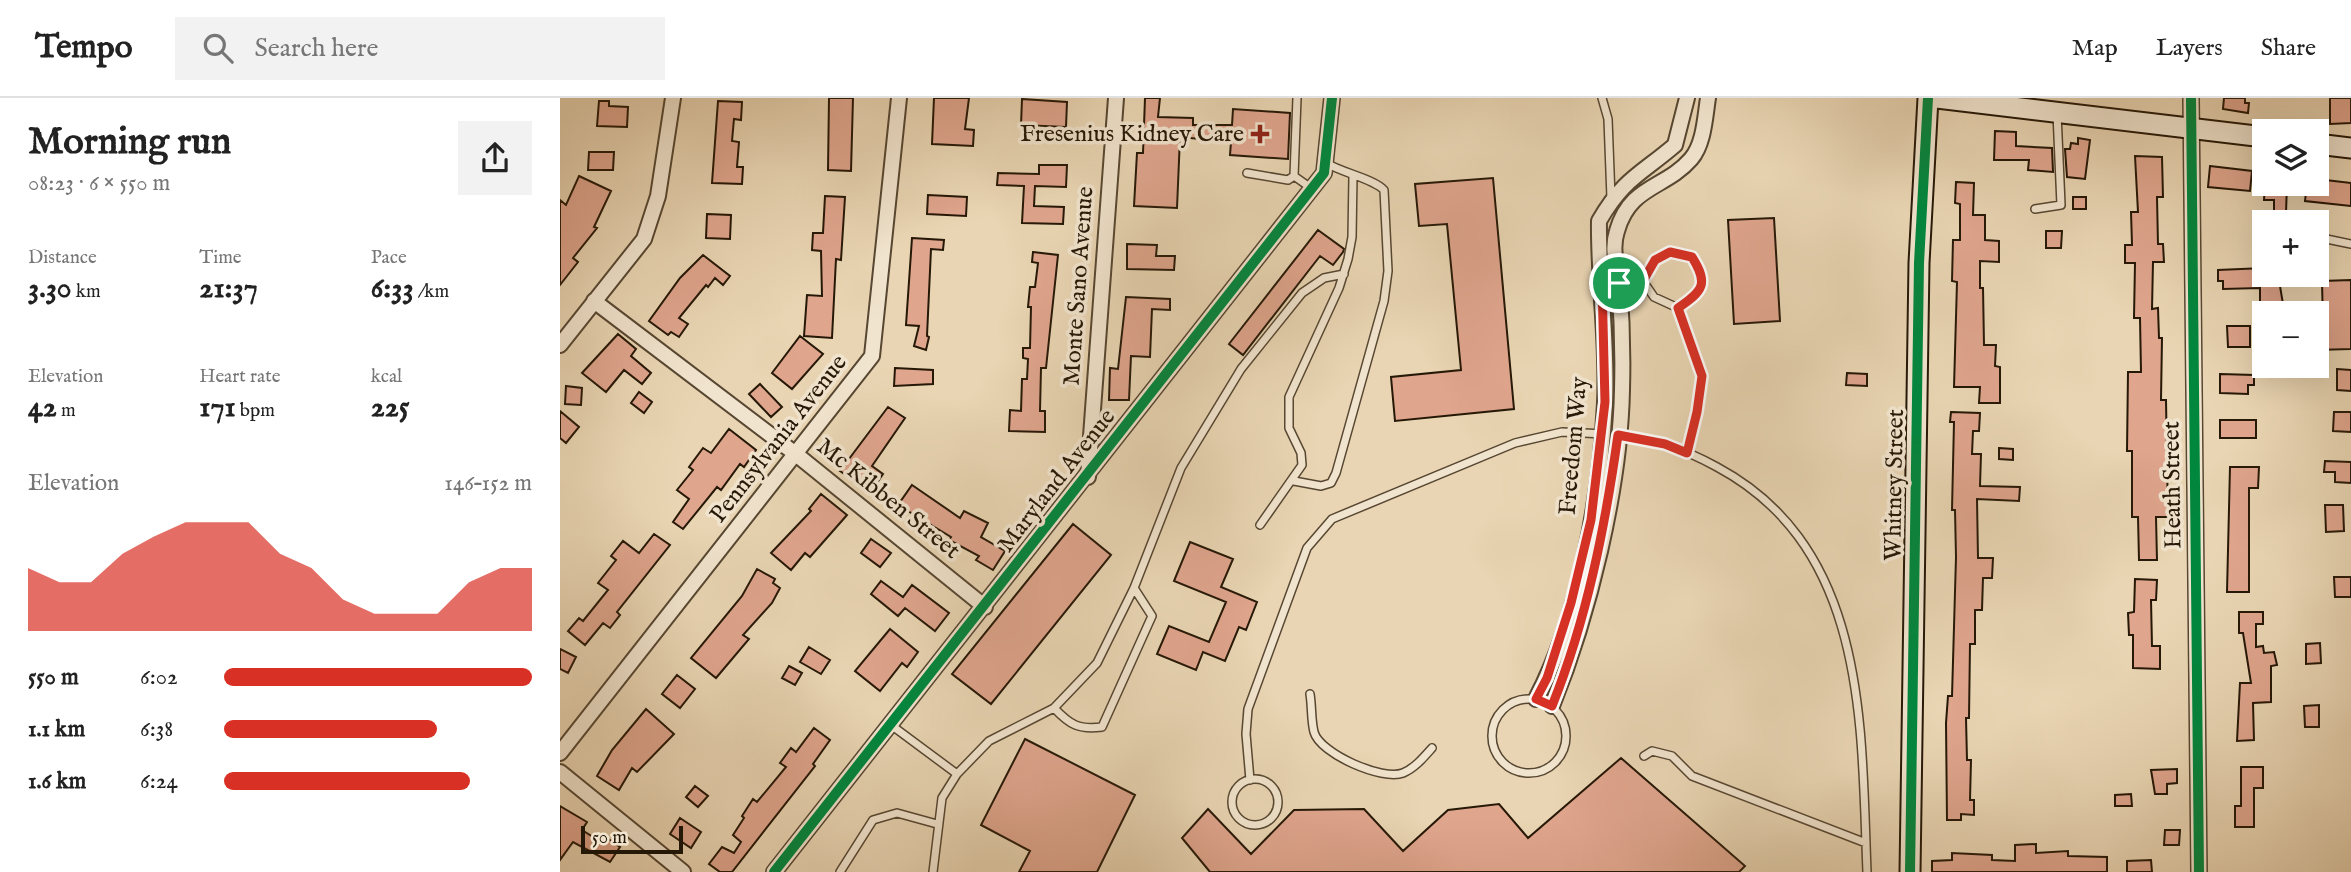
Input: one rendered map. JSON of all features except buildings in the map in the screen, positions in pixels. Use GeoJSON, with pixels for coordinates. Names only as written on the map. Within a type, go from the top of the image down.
{"type":"FeatureCollection","features":[{"type":"Feature","properties":{"kind":"street"},"geometry":{"type":"LineString","coordinates":[[560,345],[644,239],[658,196],[673,98]]}},
{"type":"Feature","properties":{"kind":"street","name":"Pennsylvania Avenue"},"geometry":{"type":"LineString","coordinates":[[560,753],[797,455],[872,356],[899,98]]}},
{"type":"Feature","properties":{"kind":"street","name":"Monte Sano Avenue"},"geometry":{"type":"LineString","coordinates":[[1088,477],[1116,98]]}},
{"type":"Feature","properties":{"kind":"street","name":"Maryland Avenue"},"geometry":{"type":"LineString","coordinates":[[774,872],[1088,477],[1324,173],[1332,98]]}},
{"type":"Feature","properties":{"kind":"street","name":"Freedom Way"},"geometry":{"type":"LineString","coordinates":[[1536,699],[1547,678],[1581,571],[1602,433],[1605,402],[1599,221],[1611,200],[1634,174],[1675,145],[1680,137],[1687,98]]}},
{"type":"Feature","properties":{"kind":"street","name":"Freedom Way"},"geometry":{"type":"LineString","coordinates":[[1552,706],[1595,572],[1618,435],[1622,391],[1619,283],[1614,250],[1616,232],[1624,213],[1637,195],[1691,159],[1700,143],[1708,98]]}},
{"type":"Feature","properties":{"kind":"street","name":"Whitney Street"},"geometry":{"type":"LineString","coordinates":[[1910,872],[1919,263],[1928,98]]}},
{"type":"Feature","properties":{"kind":"street"},"geometry":{"type":"LineString","coordinates":[[1937,98],[2252,136]]}},
{"type":"Feature","properties":{"kind":"street","name":"Heath Street"},"geometry":{"type":"LineString","coordinates":[[2191,98],[2199,872]]}},
{"type":"Feature","properties":{"kind":"street"},"geometry":{"type":"LineString","coordinates":[[2329,145],[2351,148]]}},
{"type":"Feature","properties":{"kind":"street","name":"Mc Kibben Street"},"geometry":{"type":"LineString","coordinates":[[594,301],[797,455],[985,607]]}},
{"type":"Feature","properties":{"kind":"street"},"geometry":{"type":"LineString","coordinates":[[560,772],[683,872]]}},
{"type":"Feature","properties":{"kind":"lane"},"geometry":{"type":"LineString","coordinates":[[1294,176],[1297,98]]}},
{"type":"Feature","properties":{"kind":"lane"},"geometry":{"type":"LineString","coordinates":[[1602,98],[1608,119],[1611,200]]}},
{"type":"Feature","properties":{"kind":"lane"},"geometry":{"type":"LineString","coordinates":[[2035,209],[2061,205],[2057,112]]}},
{"type":"Feature","properties":{"kind":"lane"},"geometry":{"type":"LineString","coordinates":[[1294,481],[1321,486],[1331,483],[1336,473],[1384,301],[1388,271],[1387,200],[1384,190],[1377,182],[1353,176],[1325,163]]}},
{"type":"Feature","properties":{"kind":"lane"},"geometry":{"type":"LineString","coordinates":[[1247,173],[1288,180],[1294,176]]}},
{"type":"Feature","properties":{"kind":"lane"},"geometry":{"type":"LineString","coordinates":[[1294,176],[1311,188]]}},
{"type":"Feature","properties":{"kind":"lane"},"geometry":{"type":"LineString","coordinates":[[1260,525],[1294,481],[1302,465],[1301,453],[1289,428],[1289,397],[1343,274],[1352,237],[1353,176]]}},
{"type":"Feature","properties":{"kind":"lane"},"geometry":{"type":"LineString","coordinates":[[2329,239],[2351,244]]}},
{"type":"Feature","properties":{"kind":"lane"},"geometry":{"type":"LineString","coordinates":[[1643,281],[1655,260],[1670,252],[1692,257],[1701,272],[1703,284],[1696,296],[1678,308]]}},
{"type":"Feature","properties":{"kind":"lane"},"geometry":{"type":"LineString","coordinates":[[933,872],[942,798],[957,774],[989,741],[1054,708],[1097,663],[1134,588],[1181,468],[1241,369],[1302,293],[1324,278],[1343,274]]}},
{"type":"Feature","properties":{"kind":"lane"},"geometry":{"type":"LineString","coordinates":[[1602,283],[1643,281]]}},
{"type":"Feature","properties":{"kind":"lane"},"geometry":{"type":"LineString","coordinates":[[1643,281],[1654,297],[1678,308],[1702,376],[1687,453]]}},
{"type":"Feature","properties":{"kind":"lane"},"geometry":{"type":"LineString","coordinates":[[1250,780],[1246,734],[1248,709],[1307,548],[1332,519],[1515,443],[1562,432],[1618,435],[1665,444],[1745,482],[1766,499],[1793,529],[1821,573],[1834,600],[1852,664],[1862,733],[1867,872]]}},
{"type":"Feature","properties":{"kind":"lane"},"geometry":{"type":"LineString","coordinates":[[1054,708],[1070,725],[1084,729],[1102,727],[1152,616],[1134,588]]}},
{"type":"Feature","properties":{"kind":"lane"},"geometry":{"type":"LineString","coordinates":[[1310,694],[1314,733],[1324,749],[1340,758],[1389,774],[1402,774],[1416,765],[1432,748]]}},
{"type":"Feature","properties":{"kind":"lane"},"geometry":{"type":"LineString","coordinates":[[1536,699],[1552,706],[1559,713],[1567,733],[1559,760],[1540,772],[1514,770],[1497,756],[1492,741],[1493,725],[1506,706],[1517,700],[1536,699]]}},
{"type":"Feature","properties":{"kind":"lane"},"geometry":{"type":"LineString","coordinates":[[891,725],[957,774]]}},
{"type":"Feature","properties":{"kind":"lane"},"geometry":{"type":"LineString","coordinates":[[1644,756],[1652,751],[1672,756],[1692,776],[1866,843]]}},
{"type":"Feature","properties":{"kind":"lane"},"geometry":{"type":"LineString","coordinates":[[1250,780],[1268,783],[1277,796],[1278,805],[1272,817],[1258,825],[1241,821],[1232,807],[1237,788],[1250,780]]}},
{"type":"Feature","properties":{"kind":"lane"},"geometry":{"type":"LineString","coordinates":[[840,872],[873,820],[897,813],[937,824]]}},
{"type":"Feature","properties":{"kind":"cycle path"},"geometry":{"type":"LineString","coordinates":[[774,872],[1324,173],[1332,98]]}},
{"type":"Feature","properties":{"kind":"cycle path"},"geometry":{"type":"LineString","coordinates":[[1910,872],[1919,263],[1928,98]]}},
{"type":"Feature","properties":{"kind":"cycle path"},"geometry":{"type":"LineString","coordinates":[[2191,98],[2199,872]]}},
{"type":"Feature","properties":{"kind":"place","name":"Fresenius Kidney Care"},"geometry":{"type":"Point","coordinates":[1260,134]}},
{"type":"Feature","properties":{"kind":"route"},"geometry":{"type":"LineString","coordinates":[[1670,252],[1692,257],[1701,272],[1703,284],[1696,296],[1678,308],[1688,329],[1702,376],[1697,412],[1687,453],[1665,444],[1618,435],[1595,572],[1552,706],[1536,699],[1547,678],[1581,571],[1591,520],[1605,402],[1602,283],[1619,283],[1643,281],[1655,260],[1670,252]]}}]}
